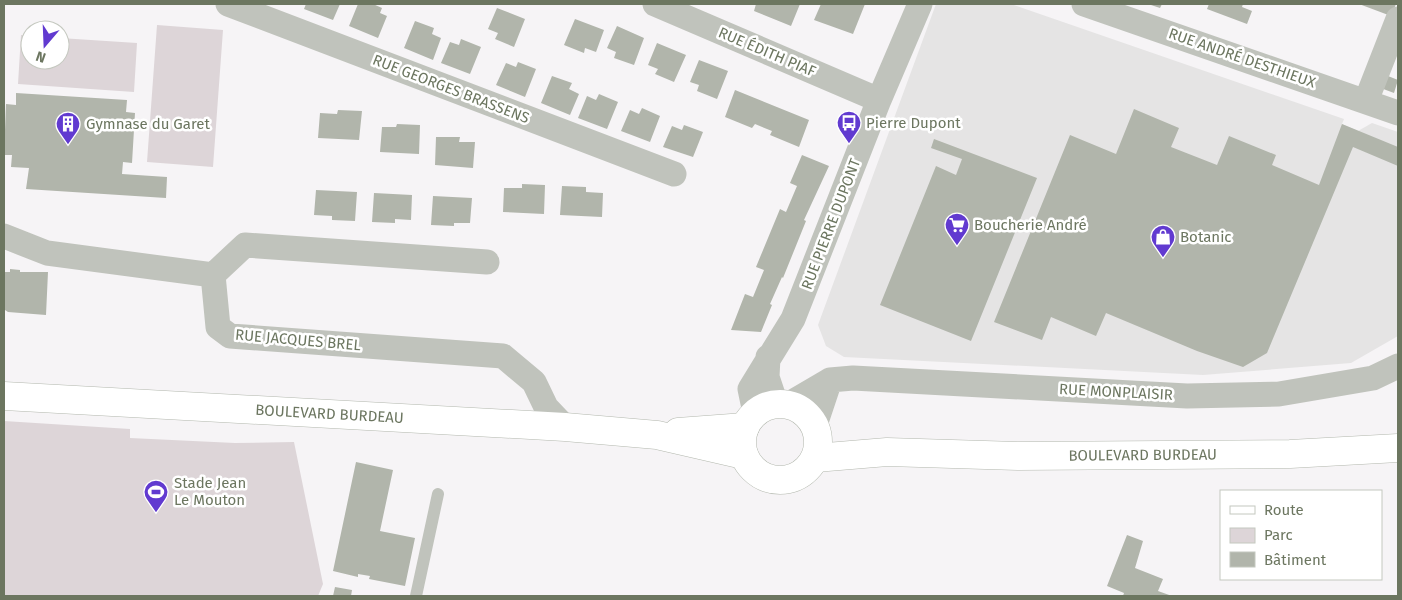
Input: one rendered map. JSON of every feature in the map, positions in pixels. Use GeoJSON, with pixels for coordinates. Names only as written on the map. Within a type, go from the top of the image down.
{"type":"FeatureCollection","features":[{"type":"Feature","properties":{"kind":"main road","name":"BOULEVARD BURDEAU"},"geometry":{"type":"LineString","coordinates":[[4,396],[565,427],[656,434],[744,455]]}},
{"type":"Feature","properties":{"kind":"main road","name":"BOULEVARD BURDEAU"},"geometry":{"type":"LineString","coordinates":[[656,434],[766,412]]}},
{"type":"Feature","properties":{"kind":"main road"},"geometry":{"type":"LineString","coordinates":[[766,412],[808,416],[816,439],[808,469],[798,476],[785,480],[772,480],[760,475],[750,466],[744,455],[742,436],[766,412]]}},
{"type":"Feature","properties":{"kind":"main road","name":"BOULEVARD BURDEAU"},"geometry":{"type":"LineString","coordinates":[[816,439],[887,452],[1038,456],[1290,454],[1398,448]]}},
{"type":"Feature","properties":{"kind":"street","name":"RUE GEORGES BRASSENS"},"geometry":{"type":"LineString","coordinates":[[228,4],[674,174]]}},
{"type":"Feature","properties":{"kind":"street","name":"RUE ÉDITH PIAF"},"geometry":{"type":"LineString","coordinates":[[655,4],[879,100]]}},
{"type":"Feature","properties":{"kind":"street","name":"RUE PIERRE DUPONT"},"geometry":{"type":"LineString","coordinates":[[766,412],[768,357],[793,320],[879,100],[920,4]]}},
{"type":"Feature","properties":{"kind":"street","name":"RUE ANDRÉ DESTHIEUX"},"geometry":{"type":"LineString","coordinates":[[1084,4],[1398,113]]}},
{"type":"Feature","properties":{"kind":"street"},"geometry":{"type":"LineString","coordinates":[[1366,101],[1398,19]]}},
{"type":"Feature","properties":{"kind":"street"},"geometry":{"type":"LineString","coordinates":[[4,236],[47,253],[213,275],[245,245],[487,262]]}},
{"type":"Feature","properties":{"kind":"street","name":"RUE JACQUES BREL"},"geometry":{"type":"LineString","coordinates":[[213,275],[218,327],[230,336],[503,356],[534,382],[546,406],[565,427]]}},
{"type":"Feature","properties":{"kind":"street","name":"RUE MONPLAISIR"},"geometry":{"type":"LineString","coordinates":[[766,412],[830,380],[862,378],[1187,396],[1279,394],[1373,378],[1398,366]]}},
{"type":"Feature","properties":{"kind":"street"},"geometry":{"type":"LineString","coordinates":[[816,439],[830,380]]}},
{"type":"Feature","properties":{"kind":"lane"},"geometry":{"type":"LineString","coordinates":[[416,596],[438,494]]}},
{"type":"Feature","properties":{"kind":"shaded area"},"geometry":{"type":"Polygon","coordinates":[[[936,4],[1011,4],[1344,119],[1342,124],[1358,131],[1372,123],[1398,132],[1398,336],[1351,363],[1203,375],[844,357],[826,346],[818,325],[936,4]]]}},
{"type":"Feature","properties":{"kind":"green space"},"geometry":{"type":"Polygon","coordinates":[[[157,25],[223,30],[213,167],[147,162],[157,25]]]}},
{"type":"Feature","properties":{"kind":"green space"},"geometry":{"type":"Polygon","coordinates":[[[70,39],[137,43],[134,92],[18,84],[20,51],[20,70],[70,70],[70,39]]]}},
{"type":"Feature","properties":{"kind":"green space","name":"Stade Jean Le Mouton"},"geometry":{"type":"Polygon","coordinates":[[[4,421],[130,429],[130,438],[235,443],[294,442],[323,584],[318,596],[4,596],[4,421]]]}},
{"type":"Feature","properties":{"kind":"building"},"geometry":{"type":"Polygon","coordinates":[[[306,4],[340,4],[333,20],[304,9],[306,4]]]}},
{"type":"Feature","properties":{"kind":"building"},"geometry":{"type":"Polygon","coordinates":[[[358,4],[373,4],[382,8],[380,13],[387,16],[378,38],[349,26],[358,4]]]}},
{"type":"Feature","properties":{"kind":"building"},"geometry":{"type":"Polygon","coordinates":[[[756,4],[800,4],[791,26],[754,11],[756,4]]]}},
{"type":"Feature","properties":{"kind":"building"},"geometry":{"type":"Polygon","coordinates":[[[821,4],[865,4],[853,34],[814,20],[821,4]]]}},
{"type":"Feature","properties":{"kind":"building"},"geometry":{"type":"Polygon","coordinates":[[[1148,4],[1162,4],[1160,8],[1148,4]]]}},
{"type":"Feature","properties":{"kind":"building"},"geometry":{"type":"Polygon","coordinates":[[[1209,4],[1243,4],[1242,7],[1252,11],[1247,24],[1207,9],[1209,4]]]}},
{"type":"Feature","properties":{"kind":"building"},"geometry":{"type":"Polygon","coordinates":[[[1359,4],[1396,4],[1391,16],[1359,4]]]}},
{"type":"Feature","properties":{"kind":"building"},"geometry":{"type":"Polygon","coordinates":[[[497,8],[525,19],[514,47],[495,39],[498,33],[488,29],[497,8]]]}},
{"type":"Feature","properties":{"kind":"building"},"geometry":{"type":"Polygon","coordinates":[[[575,19],[604,30],[596,52],[585,48],[584,53],[564,45],[575,19]]]}},
{"type":"Feature","properties":{"kind":"building"},"geometry":{"type":"Polygon","coordinates":[[[415,21],[434,28],[432,34],[441,38],[433,60],[404,48],[415,21]]]}},
{"type":"Feature","properties":{"kind":"building"},"geometry":{"type":"Polygon","coordinates":[[[617,26],[644,38],[634,65],[614,58],[616,52],[607,48],[617,26]]]}},
{"type":"Feature","properties":{"kind":"building"},"geometry":{"type":"Polygon","coordinates":[[[461,39],[481,47],[470,74],[441,63],[450,42],[459,45],[461,39]]]}},
{"type":"Feature","properties":{"kind":"building"},"geometry":{"type":"Polygon","coordinates":[[[657,43],[686,55],[674,82],[655,74],[658,69],[648,65],[657,43]]]}},
{"type":"Feature","properties":{"kind":"building"},"geometry":{"type":"Polygon","coordinates":[[[699,60],[728,71],[717,99],[697,91],[699,85],[690,82],[699,60]]]}},
{"type":"Feature","properties":{"kind":"building"},"geometry":{"type":"Polygon","coordinates":[[[518,62],[536,69],[525,97],[496,85],[506,63],[516,67],[518,62]]]}},
{"type":"Feature","properties":{"kind":"building"},"geometry":{"type":"Polygon","coordinates":[[[1383,74],[1398,80],[1394,93],[1378,87],[1383,74]]]}},
{"type":"Feature","properties":{"kind":"building"},"geometry":{"type":"Polygon","coordinates":[[[552,76],[572,83],[569,89],[579,94],[570,115],[541,103],[552,76]]]}},
{"type":"Feature","properties":{"kind":"building"},"geometry":{"type":"Polygon","coordinates":[[[735,90],[809,120],[799,147],[770,135],[772,131],[755,124],[752,128],[725,117],[735,90]]]}},
{"type":"Feature","properties":{"kind":"building","name":"Gymnase du Garet"},"geometry":{"type":"Polygon","coordinates":[[[16,93],[127,100],[126,112],[135,113],[132,163],[123,162],[122,174],[167,177],[166,198],[26,189],[29,168],[11,167],[12,155],[4,155],[6,104],[16,105],[16,93]]]}},
{"type":"Feature","properties":{"kind":"building"},"geometry":{"type":"Polygon","coordinates":[[[599,94],[618,102],[607,129],[578,118],[587,96],[596,100],[599,94]]]}},
{"type":"Feature","properties":{"kind":"building"},"geometry":{"type":"Polygon","coordinates":[[[642,108],[660,116],[650,142],[621,131],[630,110],[639,114],[642,108]]]}},
{"type":"Feature","properties":{"kind":"building","name":"Botanic"},"geometry":{"type":"Polygon","coordinates":[[[1134,109],[1179,128],[1171,147],[1217,165],[1229,136],[1276,155],[1272,165],[1319,185],[1342,124],[1398,147],[1398,166],[1353,147],[1267,353],[1243,367],[1197,351],[1106,313],[1096,336],[1051,317],[1042,340],[994,322],[1070,135],[1116,154],[1134,109]]]}},
{"type":"Feature","properties":{"kind":"building"},"geometry":{"type":"Polygon","coordinates":[[[338,110],[362,111],[359,140],[318,138],[320,113],[337,114],[338,110]]]}},
{"type":"Feature","properties":{"kind":"building"},"geometry":{"type":"Polygon","coordinates":[[[397,124],[420,125],[419,154],[380,152],[382,127],[396,127],[397,124]]]}},
{"type":"Feature","properties":{"kind":"building"},"geometry":{"type":"Polygon","coordinates":[[[684,125],[703,132],[693,157],[663,147],[672,126],[682,130],[684,125]]]}},
{"type":"Feature","properties":{"kind":"building"},"geometry":{"type":"Polygon","coordinates":[[[436,137],[460,137],[459,142],[475,142],[473,168],[435,165],[436,137]]]}},
{"type":"Feature","properties":{"kind":"building","name":"Boucherie André"},"geometry":{"type":"Polygon","coordinates":[[[934,139],[1037,178],[971,341],[880,305],[936,166],[956,175],[962,159],[931,148],[934,139]]]}},
{"type":"Feature","properties":{"kind":"building"},"geometry":{"type":"Polygon","coordinates":[[[802,155],[829,166],[804,220],[806,221],[783,278],[770,304],[772,305],[761,332],[731,330],[745,294],[753,297],[764,270],[756,267],[780,209],[786,212],[797,186],[790,183],[802,155]]]}},
{"type":"Feature","properties":{"kind":"building"},"geometry":{"type":"Polygon","coordinates":[[[522,184],[545,185],[544,214],[503,212],[504,188],[522,188],[522,184]]]}},
{"type":"Feature","properties":{"kind":"building"},"geometry":{"type":"Polygon","coordinates":[[[562,186],[586,187],[586,192],[603,193],[602,217],[560,215],[562,186]]]}},
{"type":"Feature","properties":{"kind":"building"},"geometry":{"type":"Polygon","coordinates":[[[316,190],[357,192],[355,221],[332,220],[332,216],[314,215],[316,190]]]}},
{"type":"Feature","properties":{"kind":"building"},"geometry":{"type":"Polygon","coordinates":[[[374,193],[412,195],[411,220],[395,219],[395,223],[372,222],[374,193]]]}},
{"type":"Feature","properties":{"kind":"building"},"geometry":{"type":"Polygon","coordinates":[[[433,196],[472,198],[470,223],[454,223],[454,226],[431,225],[433,196]]]}},
{"type":"Feature","properties":{"kind":"building"},"geometry":{"type":"Polygon","coordinates":[[[10,269],[20,270],[20,272],[48,272],[46,315],[8,312],[5,310],[4,314],[4,272],[10,272],[10,269]]]}},
{"type":"Feature","properties":{"kind":"building"},"geometry":{"type":"Polygon","coordinates":[[[356,462],[393,470],[380,531],[415,538],[405,586],[369,579],[370,576],[358,574],[358,577],[333,571],[356,462]]]}},
{"type":"Feature","properties":{"kind":"building"},"geometry":{"type":"Polygon","coordinates":[[[1127,535],[1143,541],[1135,568],[1163,579],[1158,591],[1172,596],[1123,596],[1124,593],[1107,586],[1127,535]]]}},
{"type":"Feature","properties":{"kind":"building"},"geometry":{"type":"Polygon","coordinates":[[[335,587],[352,590],[351,596],[333,596],[335,587]]]}},
{"type":"Feature","properties":{"kind":"place","name":"Pierre Dupont"},"geometry":{"type":"Point","coordinates":[849,144]}},
{"type":"Feature","properties":{"kind":"place","name":"Gymnase du Garet"},"geometry":{"type":"Point","coordinates":[68,145]}},
{"type":"Feature","properties":{"kind":"place","name":"Boucherie André"},"geometry":{"type":"Point","coordinates":[957,246]}},
{"type":"Feature","properties":{"kind":"place","name":"Botanic"},"geometry":{"type":"Point","coordinates":[1163,258]}},
{"type":"Feature","properties":{"kind":"place","name":"Stade Jean Le Mouton"},"geometry":{"type":"Point","coordinates":[156,513]}}]}
